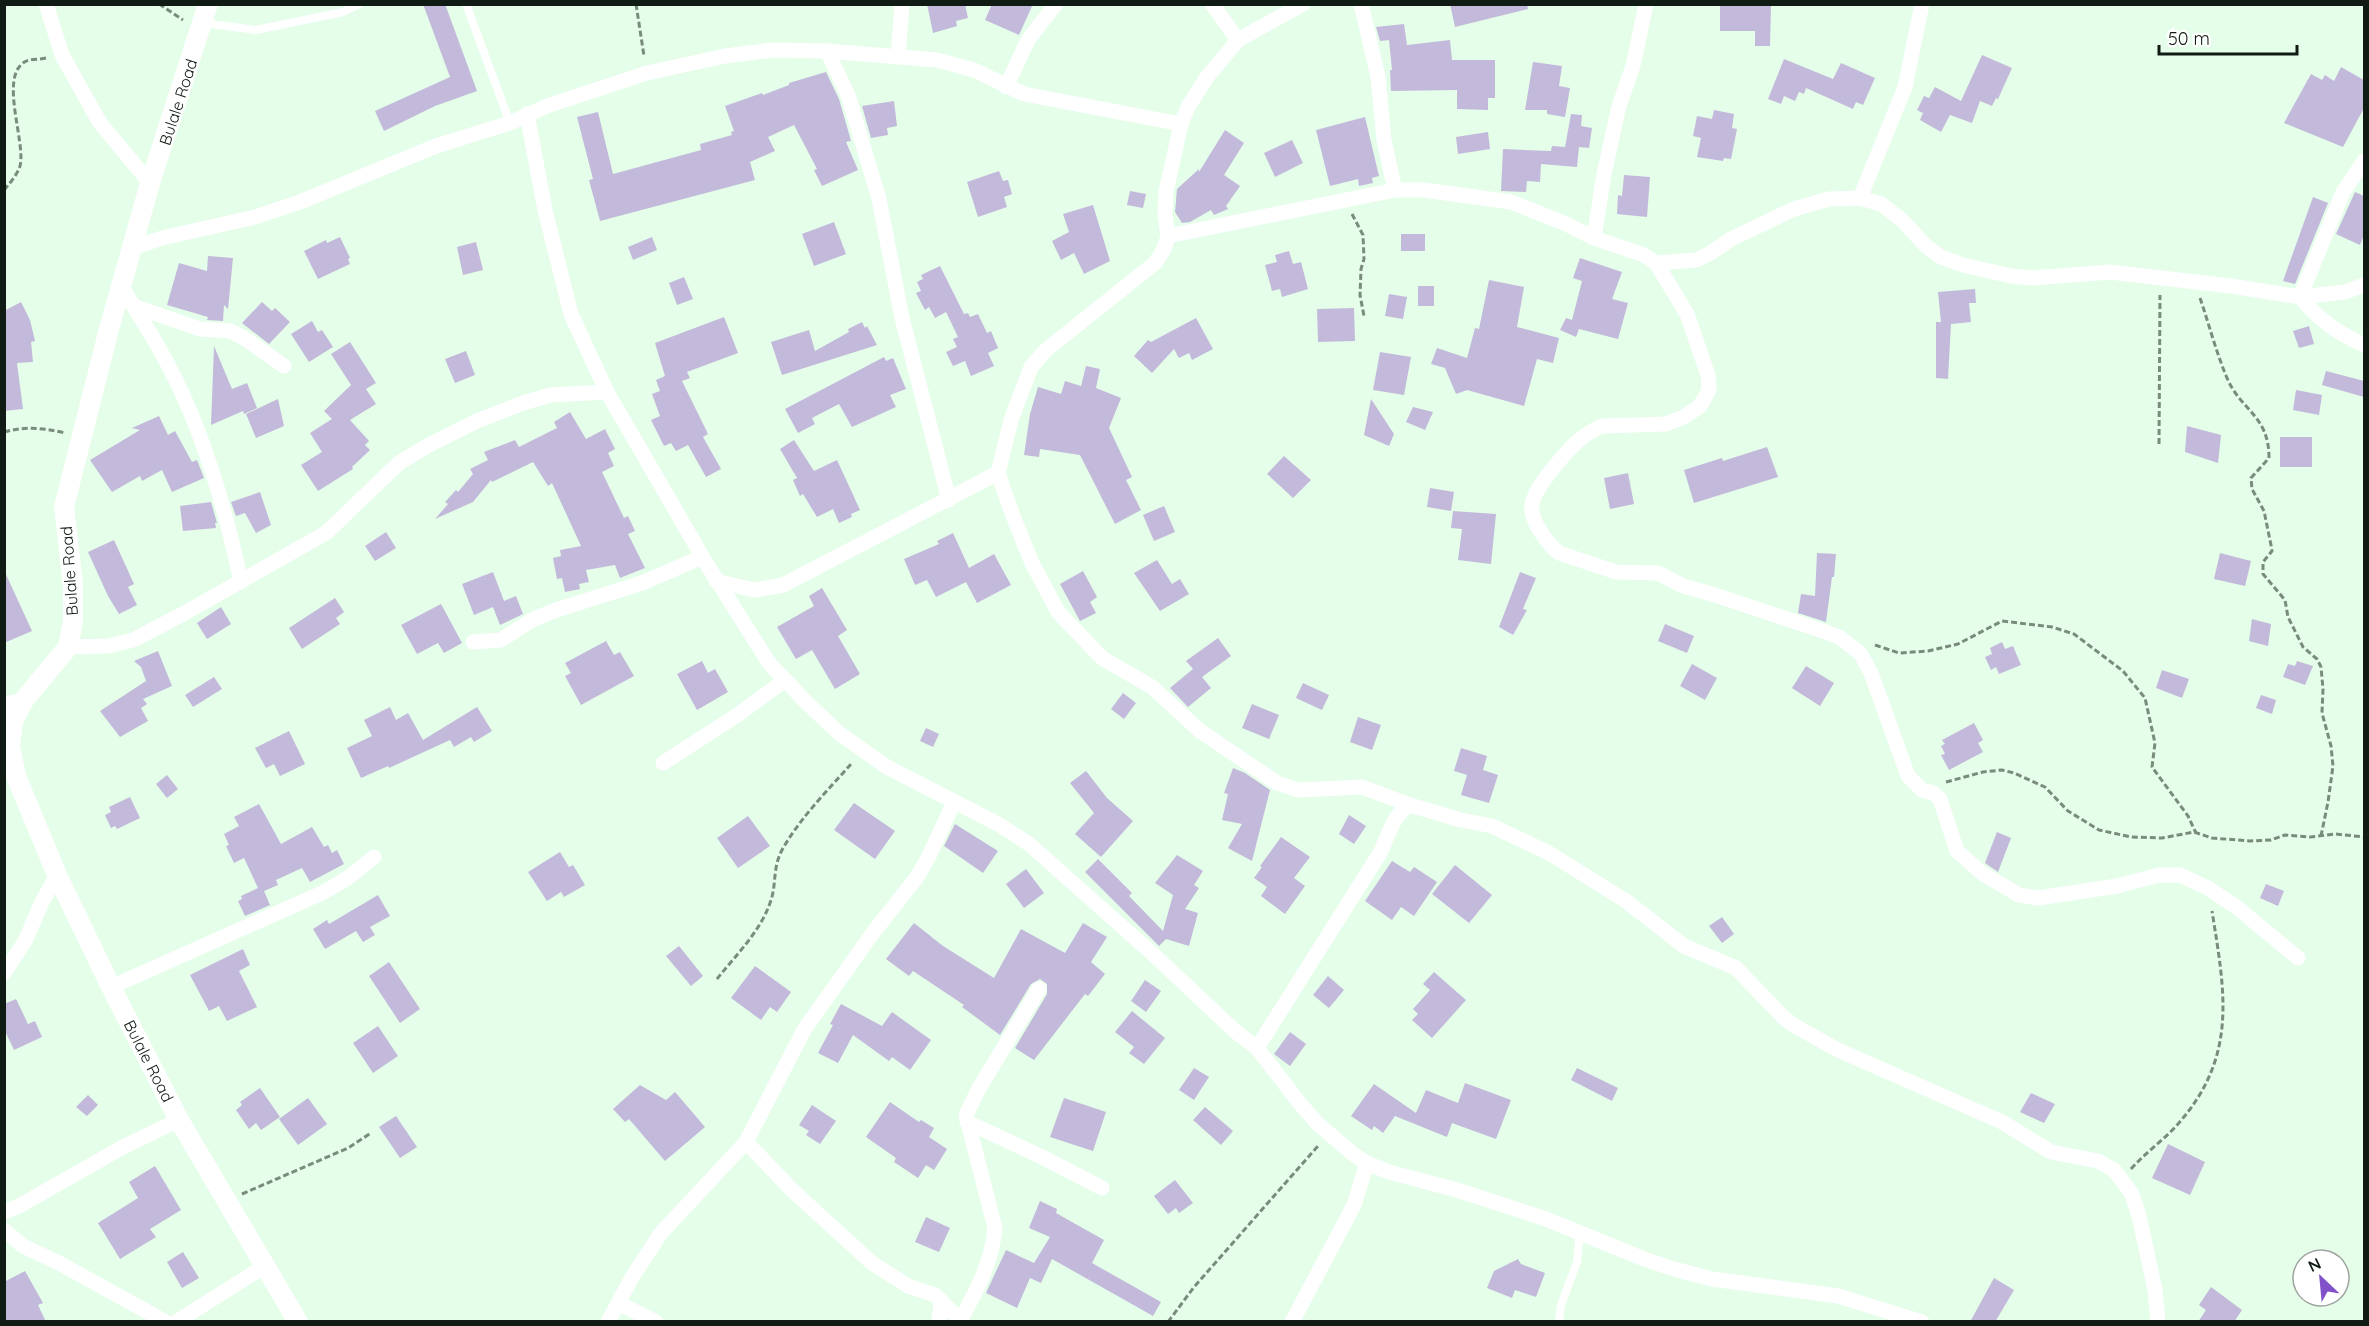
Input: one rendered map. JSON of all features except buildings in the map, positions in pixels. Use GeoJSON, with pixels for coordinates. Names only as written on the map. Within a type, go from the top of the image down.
{"type":"FeatureCollection","features":[{"type":"Feature","properties":{"kind":"street"},"geometry":{"type":"LineString","coordinates":[[46,4],[62,55],[100,123],[150,183]]}},
{"type":"Feature","properties":{"kind":"street"},"geometry":{"type":"LineString","coordinates":[[898,57],[902,4]]}},
{"type":"Feature","properties":{"kind":"street"},"geometry":{"type":"LineString","coordinates":[[1006,87],[1028,40],[1056,4]]}},
{"type":"Feature","properties":{"kind":"street"},"geometry":{"type":"LineString","coordinates":[[1212,4],[1238,40]]}},
{"type":"Feature","properties":{"kind":"street"},"geometry":{"type":"LineString","coordinates":[[1303,4],[1238,40],[1207,77],[1188,107],[1181,124],[1166,192],[1167,236],[1164,249],[1155,263],[1046,350],[1031,367],[1011,420],[998,472],[1032,563],[1059,612],[1102,658],[1152,687],[1200,731],[1282,786],[1298,790],[1362,787],[1410,805],[1461,820],[1492,826],[1549,853],[1626,901],[1684,946],[1736,968],[1783,1017],[1829,1045],[2002,1122],[2051,1152],[2098,1161],[2114,1170],[2132,1194],[2139,1216],[2155,1290],[2157,1322]]}},
{"type":"Feature","properties":{"kind":"street"},"geometry":{"type":"LineString","coordinates":[[1361,4],[1377,77],[1384,140],[1395,190]]}},
{"type":"Feature","properties":{"kind":"street"},"geometry":{"type":"LineString","coordinates":[[1594,238],[1604,174],[1619,106],[1633,66],[1646,4]]}},
{"type":"Feature","properties":{"kind":"street"},"geometry":{"type":"LineString","coordinates":[[1860,198],[1905,87],[1922,4]]}},
{"type":"Feature","properties":{"kind":"street","name":"Bulale Road"},"geometry":{"type":"LineString","coordinates":[[205,20],[150,183],[64,507],[73,585],[73,622],[68,648],[14,702],[10,746],[16,776],[57,875],[111,987],[179,1120],[298,1322]]}},
{"type":"Feature","properties":{"kind":"street"},"geometry":{"type":"LineString","coordinates":[[133,248],[162,238],[225,225],[278,210],[350,183],[436,146],[510,123],[527,114],[647,73],[725,56],[772,50],[827,51],[937,60],[974,70],[1006,87],[1047,100],[1181,124]]}},
{"type":"Feature","properties":{"kind":"street"},"geometry":{"type":"LineString","coordinates":[[827,51],[848,96],[879,199],[902,318],[950,500]]}},
{"type":"Feature","properties":{"kind":"street"},"geometry":{"type":"LineString","coordinates":[[527,114],[549,229],[571,314],[607,392],[702,557],[769,663],[840,734],[887,767],[998,824],[1029,844],[1154,955],[1236,1032],[1257,1048],[1300,1105],[1329,1134],[1367,1163],[1389,1172],[1457,1190],[1580,1232],[1674,1269],[1712,1279],[1838,1296],[1922,1322]]}},
{"type":"Feature","properties":{"kind":"street"},"geometry":{"type":"LineString","coordinates":[[2300,297],[2343,192],[2364,161]]}},
{"type":"Feature","properties":{"kind":"street"},"geometry":{"type":"LineString","coordinates":[[1167,236],[1395,190],[1424,190],[1511,202],[1564,223],[1594,238],[1644,255],[1656,263],[1687,314],[1708,375],[1709,390],[1700,406],[1684,417],[1666,424],[1602,426],[1592,430],[1577,442],[1539,488],[1532,504],[1537,524],[1552,548],[1568,556],[1616,572],[1658,573],[1683,586],[1839,637],[1853,647],[1860,653],[1871,673],[1908,776],[1922,790],[1933,793],[1942,802],[1960,856],[1990,879],[2023,897],[2048,897],[2116,886],[2159,875],[2181,875],[2208,888],[2239,909],[2298,958]]}},
{"type":"Feature","properties":{"kind":"street"},"geometry":{"type":"LineString","coordinates":[[1656,263],[1696,260],[1731,239],[1794,209],[1829,199],[1860,198],[1881,204],[1902,220],[1932,252],[1963,265],[2011,276],[2032,278],[2103,272],[2300,297],[2345,292],[2364,285]]}},
{"type":"Feature","properties":{"kind":"street"},"geometry":{"type":"LineString","coordinates":[[122,287],[167,362],[191,416],[220,497],[241,582]]}},
{"type":"Feature","properties":{"kind":"street"},"geometry":{"type":"LineString","coordinates":[[2300,297],[2341,335],[2364,345]]}},
{"type":"Feature","properties":{"kind":"street"},"geometry":{"type":"LineString","coordinates":[[133,306],[200,329],[230,331],[284,366]]}},
{"type":"Feature","properties":{"kind":"street"},"geometry":{"type":"LineString","coordinates":[[68,648],[108,646],[133,640],[241,582],[326,533],[399,463],[477,421],[550,395],[607,392]]}},
{"type":"Feature","properties":{"kind":"street"},"geometry":{"type":"LineString","coordinates":[[716,580],[754,590],[783,585],[838,554],[950,500],[998,472]]}},
{"type":"Feature","properties":{"kind":"street"},"geometry":{"type":"LineString","coordinates":[[473,642],[501,640],[532,620],[556,610],[642,583],[702,557]]}},
{"type":"Feature","properties":{"kind":"street"},"geometry":{"type":"LineString","coordinates":[[663,763],[739,714],[785,680]]}},
{"type":"Feature","properties":{"kind":"street"},"geometry":{"type":"LineString","coordinates":[[608,1322],[661,1233],[746,1142],[804,1030],[916,877],[929,856],[954,802]]}},
{"type":"Feature","properties":{"kind":"street"},"geometry":{"type":"LineString","coordinates":[[1257,1048],[1380,853],[1401,811],[1410,805]]}},
{"type":"Feature","properties":{"kind":"street"},"geometry":{"type":"LineString","coordinates":[[111,987],[322,893],[348,878],[374,857]]}},
{"type":"Feature","properties":{"kind":"street"},"geometry":{"type":"LineString","coordinates":[[4,974],[25,941],[57,875]]}},
{"type":"Feature","properties":{"kind":"street"},"geometry":{"type":"LineString","coordinates":[[746,1142],[793,1191],[872,1263],[908,1286],[935,1295],[962,1320],[987,1266],[994,1245],[995,1228],[967,1122],[968,1107],[1039,989]]}},
{"type":"Feature","properties":{"kind":"street"},"geometry":{"type":"LineString","coordinates":[[4,1212],[19,1206],[123,1147],[179,1120]]}},
{"type":"Feature","properties":{"kind":"street"},"geometry":{"type":"LineString","coordinates":[[967,1122],[1102,1188]]}},
{"type":"Feature","properties":{"kind":"street"},"geometry":{"type":"LineString","coordinates":[[1292,1322],[1354,1205],[1367,1163]]}},
{"type":"Feature","properties":{"kind":"street"},"geometry":{"type":"LineString","coordinates":[[4,1230],[23,1246],[59,1263],[166,1322]]}},
{"type":"Feature","properties":{"kind":"street"},"geometry":{"type":"LineString","coordinates":[[176,1322],[265,1266]]}},
{"type":"Feature","properties":{"kind":"street"},"geometry":{"type":"LineString","coordinates":[[939,1322],[941,1300]]}},
{"type":"Feature","properties":{"kind":"street"},"geometry":{"type":"LineString","coordinates":[[618,1303],[656,1322]]}},
{"type":"Feature","properties":{"kind":"lane"},"geometry":{"type":"LineString","coordinates":[[205,20],[256,30],[343,12],[360,4]]}},
{"type":"Feature","properties":{"kind":"lane"},"geometry":{"type":"LineString","coordinates":[[466,4],[510,123]]}},
{"type":"Feature","properties":{"kind":"lane"},"geometry":{"type":"LineString","coordinates":[[1559,1322],[1561,1305],[1577,1262],[1580,1232]]}},
{"type":"Feature","properties":{"kind":"path"},"geometry":{"type":"LineString","coordinates":[[159,4],[205,20]]}},
{"type":"Feature","properties":{"kind":"path"},"geometry":{"type":"LineString","coordinates":[[636,4],[647,73]]}},
{"type":"Feature","properties":{"kind":"path"},"geometry":{"type":"LineString","coordinates":[[4,190],[19,169],[21,155],[14,117],[16,75],[21,64],[28,60],[62,55]]}},
{"type":"Feature","properties":{"kind":"path"},"geometry":{"type":"LineString","coordinates":[[1346,199],[1363,235],[1364,259],[1361,269],[1360,295],[1364,316]]}},
{"type":"Feature","properties":{"kind":"path"},"geometry":{"type":"LineString","coordinates":[[2159,444],[2160,278]]}},
{"type":"Feature","properties":{"kind":"path"},"geometry":{"type":"LineString","coordinates":[[2195,283],[2227,379],[2265,430],[2269,447],[2269,458],[2251,478],[2252,489],[2264,511],[2272,551],[2263,562],[2263,574],[2285,600],[2288,617],[2303,648],[2318,659],[2321,667],[2322,712],[2331,746],[2333,766],[2321,836]]}},
{"type":"Feature","properties":{"kind":"path"},"geometry":{"type":"LineString","coordinates":[[4,432],[20,428],[42,427],[82,436]]}},
{"type":"Feature","properties":{"kind":"path"},"geometry":{"type":"LineString","coordinates":[[1868,641],[1887,650],[1915,653],[1958,644],[2002,621],[2052,627],[2074,634],[2123,672],[2145,698],[2155,743],[2152,767],[2188,816],[2196,833]]}},
{"type":"Feature","properties":{"kind":"path"},"geometry":{"type":"LineString","coordinates":[[717,979],[757,928],[765,914],[771,901],[776,862],[784,847],[817,803],[863,750]]}},
{"type":"Feature","properties":{"kind":"path"},"geometry":{"type":"LineString","coordinates":[[1922,790],[1983,771],[2002,770],[2045,787],[2068,811],[2099,830],[2131,837],[2162,838],[2196,833],[2212,838],[2250,841],[2271,840],[2280,835],[2336,834],[2364,837]]}},
{"type":"Feature","properties":{"kind":"path"},"geometry":{"type":"LineString","coordinates":[[2122,1179],[2177,1125],[2211,1076],[2223,1018],[2223,983],[2208,888]]}},
{"type":"Feature","properties":{"kind":"path"},"geometry":{"type":"LineString","coordinates":[[227,1200],[348,1148],[371,1132]]}},
{"type":"Feature","properties":{"kind":"path"},"geometry":{"type":"LineString","coordinates":[[1168,1322],[1194,1287],[1329,1134]]}}]}
